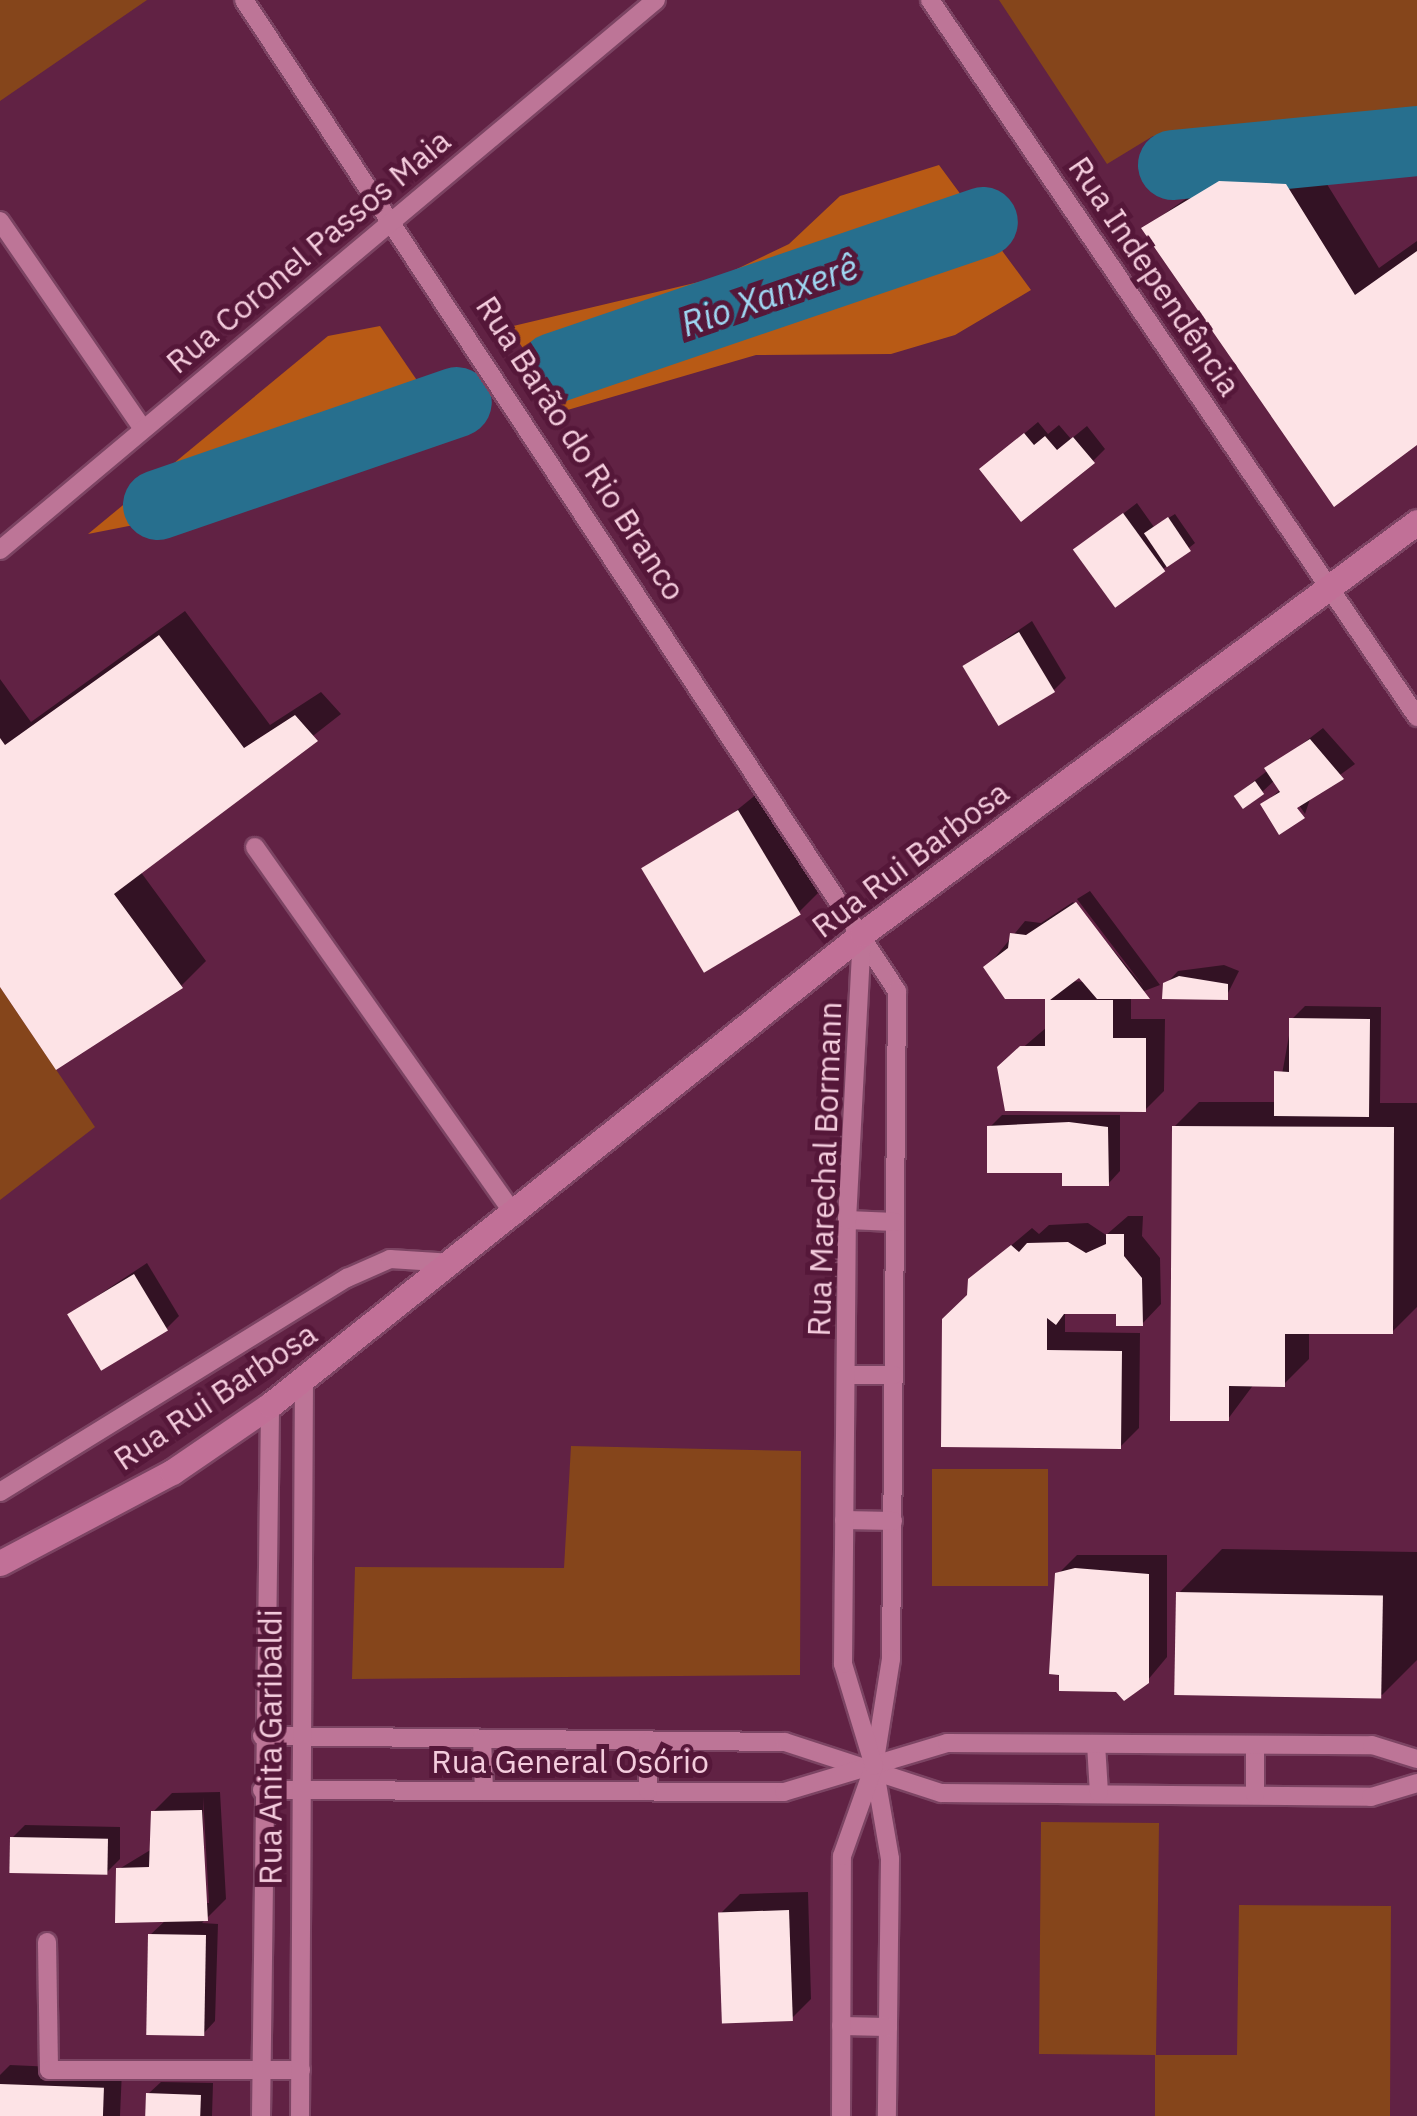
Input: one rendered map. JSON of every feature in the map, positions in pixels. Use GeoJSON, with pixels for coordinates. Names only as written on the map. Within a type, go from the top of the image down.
{"type":"FeatureCollection","features":[{"type":"Feature","properties":{"kind":"main road","name":"Rua Rui Barbosa"},"geometry":{"type":"LineString","coordinates":[[0,1564],[172,1472],[270,1405],[515,1215],[862,934],[1417,522]]}},
{"type":"Feature","properties":{"kind":"street","name":"Rua Barão do Rio Branco"},"geometry":{"type":"LineString","coordinates":[[244,0],[394,217],[862,934]]}},
{"type":"Feature","properties":{"kind":"street","name":"Rua Coronel Passos Maia"},"geometry":{"type":"LineString","coordinates":[[0,550],[656,0]]}},
{"type":"Feature","properties":{"kind":"street","name":"Rua Independência"},"geometry":{"type":"LineString","coordinates":[[930,0],[1331,585],[1417,717]]}},
{"type":"Feature","properties":{"kind":"street"},"geometry":{"type":"LineString","coordinates":[[0,221],[143,429]]}},
{"type":"Feature","properties":{"kind":"street"},"geometry":{"type":"LineString","coordinates":[[255,847],[515,1215]]}},
{"type":"Feature","properties":{"kind":"street","name":"Rua Marechal Bormann"},"geometry":{"type":"LineString","coordinates":[[862,934],[847,1220],[843,1664],[874,1766],[890,1859],[887,2116]]}},
{"type":"Feature","properties":{"kind":"street","name":"Rua Marechal Bormann"},"geometry":{"type":"LineString","coordinates":[[840,2116],[842,1856],[874,1766],[891,1660],[897,991],[862,934]]}},
{"type":"Feature","properties":{"kind":"street"},"geometry":{"type":"LineString","coordinates":[[847,1220],[895,1222]]}},
{"type":"Feature","properties":{"kind":"street","name":"Rua Rui Barbosa"},"geometry":{"type":"LineString","coordinates":[[0,1492],[347,1278],[390,1259],[453,1263]]}},
{"type":"Feature","properties":{"kind":"street"},"geometry":{"type":"LineString","coordinates":[[848,1375],[894,1375]]}},
{"type":"Feature","properties":{"kind":"street","name":"Rua Anita Garibaldi"},"geometry":{"type":"LineString","coordinates":[[300,2116],[304,1379]]}},
{"type":"Feature","properties":{"kind":"street","name":"Rua Anita Garibaldi"},"geometry":{"type":"LineString","coordinates":[[260,2116],[262,1736],[270,1405]]}},
{"type":"Feature","properties":{"kind":"street"},"geometry":{"type":"LineString","coordinates":[[844,1520],[893,1521]]}},
{"type":"Feature","properties":{"kind":"street","name":"Rua General Osório"},"geometry":{"type":"LineString","coordinates":[[262,1736],[784,1742],[874,1766],[941,1792],[1371,1797],[1417,1783]]}},
{"type":"Feature","properties":{"kind":"street"},"geometry":{"type":"LineString","coordinates":[[482,1739],[484,1791]]}},
{"type":"Feature","properties":{"kind":"street"},"geometry":{"type":"LineString","coordinates":[[648,1741],[648,1791]]}},
{"type":"Feature","properties":{"kind":"street","name":"Rua General Osório"},"geometry":{"type":"LineString","coordinates":[[262,1790],[784,1792],[947,1744],[1372,1745],[1417,1759]]}},
{"type":"Feature","properties":{"kind":"street"},"geometry":{"type":"LineString","coordinates":[[1096,1744],[1099,1794]]}},
{"type":"Feature","properties":{"kind":"street"},"geometry":{"type":"LineString","coordinates":[[1255,1746],[1255,1794]]}},
{"type":"Feature","properties":{"kind":"street"},"geometry":{"type":"LineString","coordinates":[[47,1942],[49,2070],[301,2070]]}},
{"type":"Feature","properties":{"kind":"street"},"geometry":{"type":"LineString","coordinates":[[841,2026],[888,2027]]}},
{"type":"Feature","properties":{"kind":"shaded area"},"geometry":{"type":"Polygon","coordinates":[[[0,0],[147,0],[0,101],[0,0]]]}},
{"type":"Feature","properties":{"kind":"shaded area"},"geometry":{"type":"Polygon","coordinates":[[[999,0],[1417,0],[1417,123],[1255,142],[1153,136],[1107,164],[999,0]]]}},
{"type":"Feature","properties":{"kind":"shaded area"},"geometry":{"type":"Polygon","coordinates":[[[939,165],[1031,290],[955,335],[891,354],[756,355],[564,411],[509,327],[720,277],[789,244],[840,196],[939,165]]]}},
{"type":"Feature","properties":{"kind":"shaded area"},"geometry":{"type":"Polygon","coordinates":[[[380,326],[448,426],[414,453],[241,504],[88,534],[328,336],[380,326]]]}},
{"type":"Feature","properties":{"kind":"shaded area"},"geometry":{"type":"Polygon","coordinates":[[[0,987],[95,1127],[0,1200],[0,987]]]}},
{"type":"Feature","properties":{"kind":"shaded area"},"geometry":{"type":"Polygon","coordinates":[[[571,1446],[801,1451],[800,1675],[352,1679],[355,1567],[564,1568],[571,1446]]]}},
{"type":"Feature","properties":{"kind":"shaded area"},"geometry":{"type":"Polygon","coordinates":[[[932,1469],[1048,1469],[1048,1586],[932,1586],[932,1469]]]}},
{"type":"Feature","properties":{"kind":"shaded area"},"geometry":{"type":"Polygon","coordinates":[[[1041,1822],[1159,1823],[1156,2055],[1237,2055],[1239,1905],[1391,1906],[1390,2116],[1155,2116],[1155,2055],[1039,2054],[1041,1822]]]}},
{"type":"Feature","properties":{"kind":"building"},"geometry":{"type":"Polygon","coordinates":[[[1219,181],[1286,184],[1355,295],[1417,251],[1417,445],[1334,507],[1141,228],[1219,181]]]}},
{"type":"Feature","properties":{"kind":"building"},"geometry":{"type":"Polygon","coordinates":[[[1024,433],[1034,445],[1045,436],[1057,450],[1073,437],[1095,463],[1021,522],[979,469],[1024,433]]]}},
{"type":"Feature","properties":{"kind":"building"},"geometry":{"type":"Polygon","coordinates":[[[1123,513],[1165,571],[1115,608],[1073,549],[1123,513]]]}},
{"type":"Feature","properties":{"kind":"building"},"geometry":{"type":"Polygon","coordinates":[[[1168,517],[1191,551],[1167,567],[1144,533],[1168,517]]]}},
{"type":"Feature","properties":{"kind":"building"},"geometry":{"type":"Polygon","coordinates":[[[1019,632],[1055,692],[998,726],[962,666],[1019,632]]]}},
{"type":"Feature","properties":{"kind":"building"},"geometry":{"type":"Polygon","coordinates":[[[159,635],[244,748],[295,715],[318,741],[114,894],[183,988],[56,1070],[0,987],[0,738],[5,745],[159,635]]]}},
{"type":"Feature","properties":{"kind":"building"},"geometry":{"type":"Polygon","coordinates":[[[1310,739],[1344,779],[1297,808],[1305,818],[1279,835],[1260,804],[1280,792],[1264,768],[1310,739]]]}},
{"type":"Feature","properties":{"kind":"building"},"geometry":{"type":"Polygon","coordinates":[[[1255,781],[1264,794],[1243,809],[1234,796],[1255,781]]]}},
{"type":"Feature","properties":{"kind":"building"},"geometry":{"type":"Polygon","coordinates":[[[738,810],[801,915],[704,973],[641,868],[738,810]]]}},
{"type":"Feature","properties":{"kind":"building"},"geometry":{"type":"Polygon","coordinates":[[[1076,902],[1150,999],[1097,999],[1079,978],[1050,1000],[1113,1000],[1113,1038],[1146,1038],[1146,1112],[1005,1111],[997,1067],[1020,1046],[1045,1046],[1045,999],[1005,999],[983,967],[1008,948],[1010,933],[1026,935],[1076,902]]]}},
{"type":"Feature","properties":{"kind":"building"},"geometry":{"type":"Polygon","coordinates":[[[1179,976],[1228,984],[1228,1000],[1162,999],[1163,983],[1179,976]]]}},
{"type":"Feature","properties":{"kind":"building"},"geometry":{"type":"Polygon","coordinates":[[[1289,1018],[1370,1019],[1369,1117],[1274,1116],[1274,1071],[1289,1072],[1289,1018]]]}},
{"type":"Feature","properties":{"kind":"building"},"geometry":{"type":"Polygon","coordinates":[[[1069,1122],[1108,1127],[1109,1186],[1062,1186],[1062,1173],[987,1173],[987,1126],[1069,1122]]]}},
{"type":"Feature","properties":{"kind":"building"},"geometry":{"type":"Polygon","coordinates":[[[1172,1126],[1394,1127],[1393,1334],[1285,1334],[1285,1387],[1229,1386],[1229,1421],[1170,1421],[1172,1126]]]}},
{"type":"Feature","properties":{"kind":"building"},"geometry":{"type":"Polygon","coordinates":[[[1106,1234],[1124,1234],[1124,1256],[1142,1278],[1143,1326],[1116,1326],[1116,1314],[1064,1314],[1056,1325],[1047,1318],[1047,1350],[1122,1351],[1121,1449],[941,1447],[942,1319],[967,1295],[968,1279],[1011,1245],[1019,1252],[1027,1243],[1068,1242],[1086,1253],[1106,1244],[1106,1234]]]}},
{"type":"Feature","properties":{"kind":"building"},"geometry":{"type":"Polygon","coordinates":[[[134,1274],[168,1331],[101,1371],[67,1314],[134,1274]]]}},
{"type":"Feature","properties":{"kind":"building"},"geometry":{"type":"Polygon","coordinates":[[[1075,1568],[1149,1574],[1149,1683],[1124,1701],[1116,1692],[1059,1691],[1059,1675],[1049,1674],[1055,1573],[1075,1568]]]}},
{"type":"Feature","properties":{"kind":"building"},"geometry":{"type":"Polygon","coordinates":[[[1176,1592],[1383,1596],[1381,1699],[1174,1695],[1176,1592]]]}},
{"type":"Feature","properties":{"kind":"building"},"geometry":{"type":"Polygon","coordinates":[[[202,1810],[208,1921],[115,1923],[116,1868],[149,1867],[151,1811],[202,1810]]]}},
{"type":"Feature","properties":{"kind":"building"},"geometry":{"type":"Polygon","coordinates":[[[10,1837],[108,1839],[107,1875],[9,1873],[10,1837]]]}},
{"type":"Feature","properties":{"kind":"building"},"geometry":{"type":"Polygon","coordinates":[[[789,1910],[793,2021],[722,2023],[718,1912],[789,1910]]]}},
{"type":"Feature","properties":{"kind":"building"},"geometry":{"type":"Polygon","coordinates":[[[148,1934],[206,1935],[204,2036],[146,2035],[148,1934]]]}},
{"type":"Feature","properties":{"kind":"building"},"geometry":{"type":"Polygon","coordinates":[[[0,2084],[104,2088],[103,2116],[0,2116],[0,2084]]]}},
{"type":"Feature","properties":{"kind":"building"},"geometry":{"type":"Polygon","coordinates":[[[146,2093],[201,2095],[200,2116],[145,2116],[146,2093]]]}},
{"type":"Feature","properties":{"kind":"waterway","name":"Rio Xanxerê"},"geometry":{"type":"LineString","coordinates":[[1173,165],[1417,141]]}},
{"type":"Feature","properties":{"kind":"waterway","name":"Rio Xanxerê"},"geometry":{"type":"LineString","coordinates":[[554,368],[983,222]]}},
{"type":"Feature","properties":{"kind":"waterway","name":"Rio Xanxerê"},"geometry":{"type":"LineString","coordinates":[[158,505],[457,402]]}}]}
